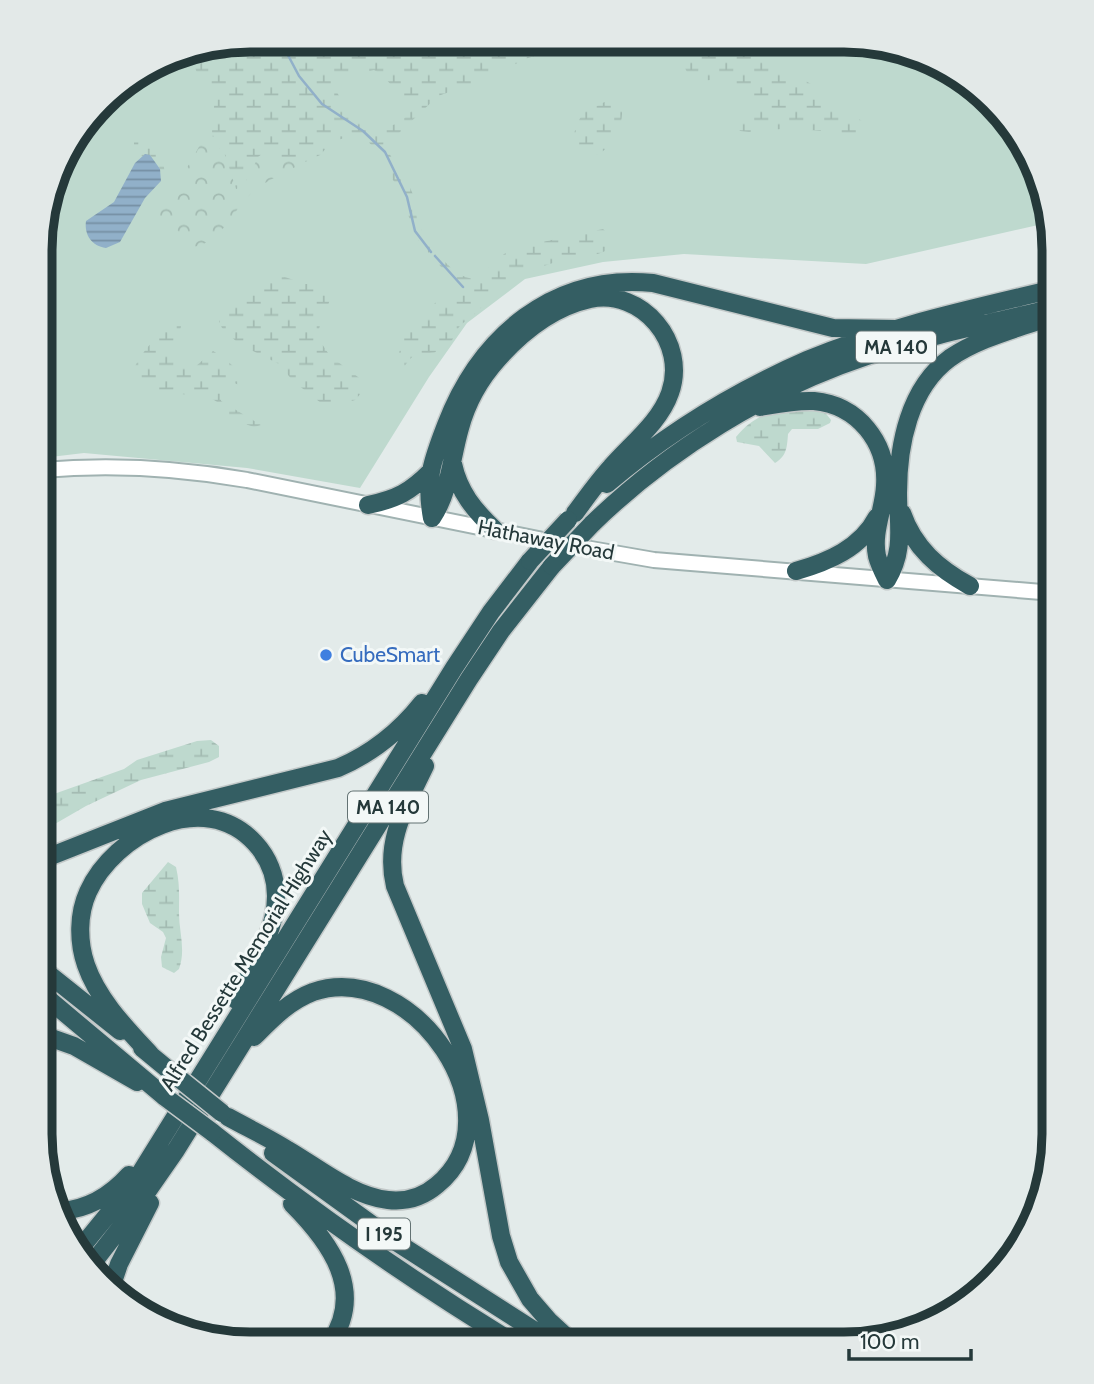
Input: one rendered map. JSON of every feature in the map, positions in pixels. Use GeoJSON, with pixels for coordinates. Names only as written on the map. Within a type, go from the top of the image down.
{"type":"FeatureCollection","features":[{"type":"Feature","properties":{"kind":"highway"},"geometry":{"type":"LineString","coordinates":[[432,518],[428,489],[431,471],[457,398],[486,354],[510,328],[553,299],[575,290],[617,282],[653,283],[833,328],[896,329]]}},
{"type":"Feature","properties":{"kind":"highway","name":"Alfred Bessette Memorial Highway"},"geometry":{"type":"LineString","coordinates":[[85,1242],[136,1180],[478,631],[530,561],[572,516],[650,451],[737,396],[807,360],[896,329],[1042,292]]}},
{"type":"Feature","properties":{"kind":"highway"},"geometry":{"type":"LineString","coordinates":[[432,518],[445,495],[460,428],[477,388],[497,360],[531,327],[564,309],[593,298],[604,298],[628,303],[655,321],[667,337],[674,367],[671,391],[653,422],[611,467],[572,516]]}},
{"type":"Feature","properties":{"kind":"highway","name":"Alfred Bessette Memorial Highway"},"geometry":{"type":"LineString","coordinates":[[97,1258],[172,1156],[485,653],[552,566],[592,524],[652,472],[746,410],[816,375],[867,356],[965,328],[1042,312]]}},
{"type":"Feature","properties":{"kind":"highway"},"geometry":{"type":"LineString","coordinates":[[887,580],[899,551],[900,457],[904,433],[915,403],[932,376],[959,353],[1042,320]]}},
{"type":"Feature","properties":{"kind":"highway"},"geometry":{"type":"LineString","coordinates":[[746,410],[815,401],[834,406],[858,418],[871,432],[884,462],[886,485],[876,549],[879,564],[887,580]]}},
{"type":"Feature","properties":{"kind":"highway"},"geometry":{"type":"LineString","coordinates":[[453,460],[457,479],[467,499],[495,530]]}},
{"type":"Feature","properties":{"kind":"highway"},"geometry":{"type":"LineString","coordinates":[[368,505],[410,491],[431,471]]}},
{"type":"Feature","properties":{"kind":"highway"},"geometry":{"type":"LineString","coordinates":[[898,493],[903,516],[923,550],[942,570],[970,586]]}},
{"type":"Feature","properties":{"kind":"highway"},"geometry":{"type":"LineString","coordinates":[[796,571],[829,560],[850,547],[873,526],[882,508]]}},
{"type":"Feature","properties":{"kind":"highway"},"geometry":{"type":"LineString","coordinates":[[52,856],[164,811],[326,772],[351,763],[388,739],[410,717],[478,631]]}},
{"type":"Feature","properties":{"kind":"highway"},"geometry":{"type":"LineString","coordinates":[[485,653],[400,818],[392,846],[392,874],[404,910],[463,1049],[480,1120],[501,1236],[509,1262],[530,1299],[560,1331]]}},
{"type":"Feature","properties":{"kind":"highway"},"geometry":{"type":"LineString","coordinates":[[151,1055],[117,1017],[94,984],[82,950],[83,909],[94,881],[125,846],[157,827],[194,818],[219,821],[243,832],[267,859],[275,883],[275,907],[269,931],[226,1020],[215,1051]]}},
{"type":"Feature","properties":{"kind":"highway","name":"I 195"},"geometry":{"type":"LineString","coordinates":[[52,977],[225,1115],[378,1230],[535,1331]]}},
{"type":"Feature","properties":{"kind":"highway"},"geometry":{"type":"LineString","coordinates":[[225,1115],[351,1188],[386,1200],[415,1198],[433,1189],[454,1167],[465,1139],[466,1116],[462,1094],[442,1046],[416,1017],[382,995],[344,986],[310,993],[280,1012],[234,1056]]}},
{"type":"Feature","properties":{"kind":"highway","name":"I 195"},"geometry":{"type":"LineString","coordinates":[[52,1002],[165,1097],[256,1167],[397,1269],[495,1331]]}},
{"type":"Feature","properties":{"kind":"highway"},"geometry":{"type":"LineString","coordinates":[[52,1038],[74,1046],[165,1097]]}},
{"type":"Feature","properties":{"kind":"highway"},"geometry":{"type":"LineString","coordinates":[[68,1210],[95,1202],[122,1183],[174,1118]]}},
{"type":"Feature","properties":{"kind":"highway"},"geometry":{"type":"LineString","coordinates":[[115,1278],[172,1156]]}},
{"type":"Feature","properties":{"kind":"highway"},"geometry":{"type":"LineString","coordinates":[[256,1167],[313,1226],[337,1262],[343,1286],[343,1308],[337,1331]]}},
{"type":"Feature","properties":{"kind":"main road","name":"Hathaway Road"},"geometry":{"type":"LineString","coordinates":[[52,470],[131,468],[247,480],[654,560],[1042,592]]}},
{"type":"Feature","properties":{"kind":"green space"},"geometry":{"type":"Polygon","coordinates":[[[545,52],[525,59],[491,77],[438,96],[398,134],[389,153],[398,161],[415,199],[417,221],[431,249],[429,253],[417,239],[411,226],[404,196],[393,180],[387,160],[359,133],[332,142],[320,155],[303,163],[262,154],[243,187],[236,189],[225,155],[216,144],[212,132],[215,95],[200,82],[193,61],[237,53],[545,52]],[[374,70],[341,78],[334,85],[343,102],[366,122],[368,128],[381,127],[402,120],[411,111],[387,80],[374,70]]]}},
{"type":"Feature","properties":{"kind":"green space"},"geometry":{"type":"Polygon","coordinates":[[[689,52],[747,52],[811,84],[825,99],[862,121],[867,132],[859,135],[792,128],[740,131],[736,124],[756,106],[753,99],[731,82],[696,79],[686,71],[683,62],[689,52]]]}},
{"type":"Feature","properties":{"kind":"green space"},"geometry":{"type":"Polygon","coordinates":[[[844,52],[882,56],[931,73],[954,86],[984,110],[1015,151],[1035,199],[1040,225],[866,264],[684,254],[603,262],[525,279],[467,323],[429,377],[360,488],[247,468],[84,453],[52,457],[52,250],[56,212],[63,187],[79,151],[93,130],[130,93],[175,68],[212,56],[237,53],[844,52]]]}},
{"type":"Feature","properties":{"kind":"green space"},"geometry":{"type":"Polygon","coordinates":[[[620,97],[622,106],[618,132],[608,147],[593,156],[575,142],[577,123],[584,112],[620,97]]]}},
{"type":"Feature","properties":{"kind":"green space"},"geometry":{"type":"Polygon","coordinates":[[[211,125],[216,144],[225,155],[237,189],[243,187],[258,157],[263,154],[303,163],[255,190],[220,232],[203,244],[192,247],[177,230],[160,222],[158,208],[190,163],[211,125]]]}},
{"type":"Feature","properties":{"kind":"green space"},"geometry":{"type":"Polygon","coordinates":[[[142,133],[151,137],[162,155],[164,169],[161,181],[160,169],[150,155],[142,156],[134,167],[134,142],[142,133]]]}},
{"type":"Feature","properties":{"kind":"green space"},"geometry":{"type":"Polygon","coordinates":[[[603,229],[612,242],[607,250],[550,264],[511,282],[462,324],[448,345],[434,352],[418,354],[407,363],[401,373],[397,373],[398,356],[411,326],[441,299],[455,293],[452,279],[433,258],[435,254],[458,273],[475,279],[504,254],[519,247],[603,229]]]}},
{"type":"Feature","properties":{"kind":"green space"},"geometry":{"type":"Polygon","coordinates":[[[285,277],[305,284],[331,284],[330,298],[320,324],[318,338],[330,356],[365,385],[355,400],[340,404],[321,403],[293,381],[279,364],[239,344],[222,328],[219,321],[229,311],[227,303],[262,283],[285,277]]]}},
{"type":"Feature","properties":{"kind":"green space"},"geometry":{"type":"Polygon","coordinates":[[[173,323],[181,326],[176,347],[180,363],[195,367],[213,351],[256,387],[252,391],[230,381],[222,388],[221,401],[261,425],[254,427],[234,419],[216,401],[204,396],[156,392],[138,381],[133,370],[137,363],[145,350],[173,323]]]}},
{"type":"Feature","properties":{"kind":"green space"},"geometry":{"type":"Polygon","coordinates":[[[802,406],[824,411],[831,420],[830,423],[818,429],[792,429],[788,434],[784,454],[775,463],[759,446],[737,442],[736,437],[743,429],[758,418],[774,411],[802,406]]]}},
{"type":"Feature","properties":{"kind":"green space"},"geometry":{"type":"Polygon","coordinates":[[[211,740],[219,746],[219,757],[141,780],[52,826],[52,795],[124,769],[137,760],[197,741],[211,740]]]}},
{"type":"Feature","properties":{"kind":"green space"},"geometry":{"type":"Polygon","coordinates":[[[168,862],[176,867],[179,885],[182,955],[179,969],[174,973],[162,967],[161,957],[166,938],[163,932],[150,923],[142,904],[142,893],[168,862]]]}},
{"type":"Feature","properties":{"kind":"water"},"geometry":{"type":"Polygon","coordinates":[[[145,154],[150,155],[160,169],[161,181],[145,198],[120,242],[106,248],[97,245],[88,235],[86,221],[114,202],[135,163],[145,154]]]}},
{"type":"Feature","properties":{"kind":"waterway"},"geometry":{"type":"LineString","coordinates":[[287,53],[299,76],[322,104],[363,131],[385,152],[407,197],[415,231],[431,252]]}},
{"type":"Feature","properties":{"kind":"waterway"},"geometry":{"type":"LineString","coordinates":[[435,256],[463,287]]}},
{"type":"Feature","properties":{"kind":"place","name":"CubeSmart"},"geometry":{"type":"Point","coordinates":[326,655]}}]}
